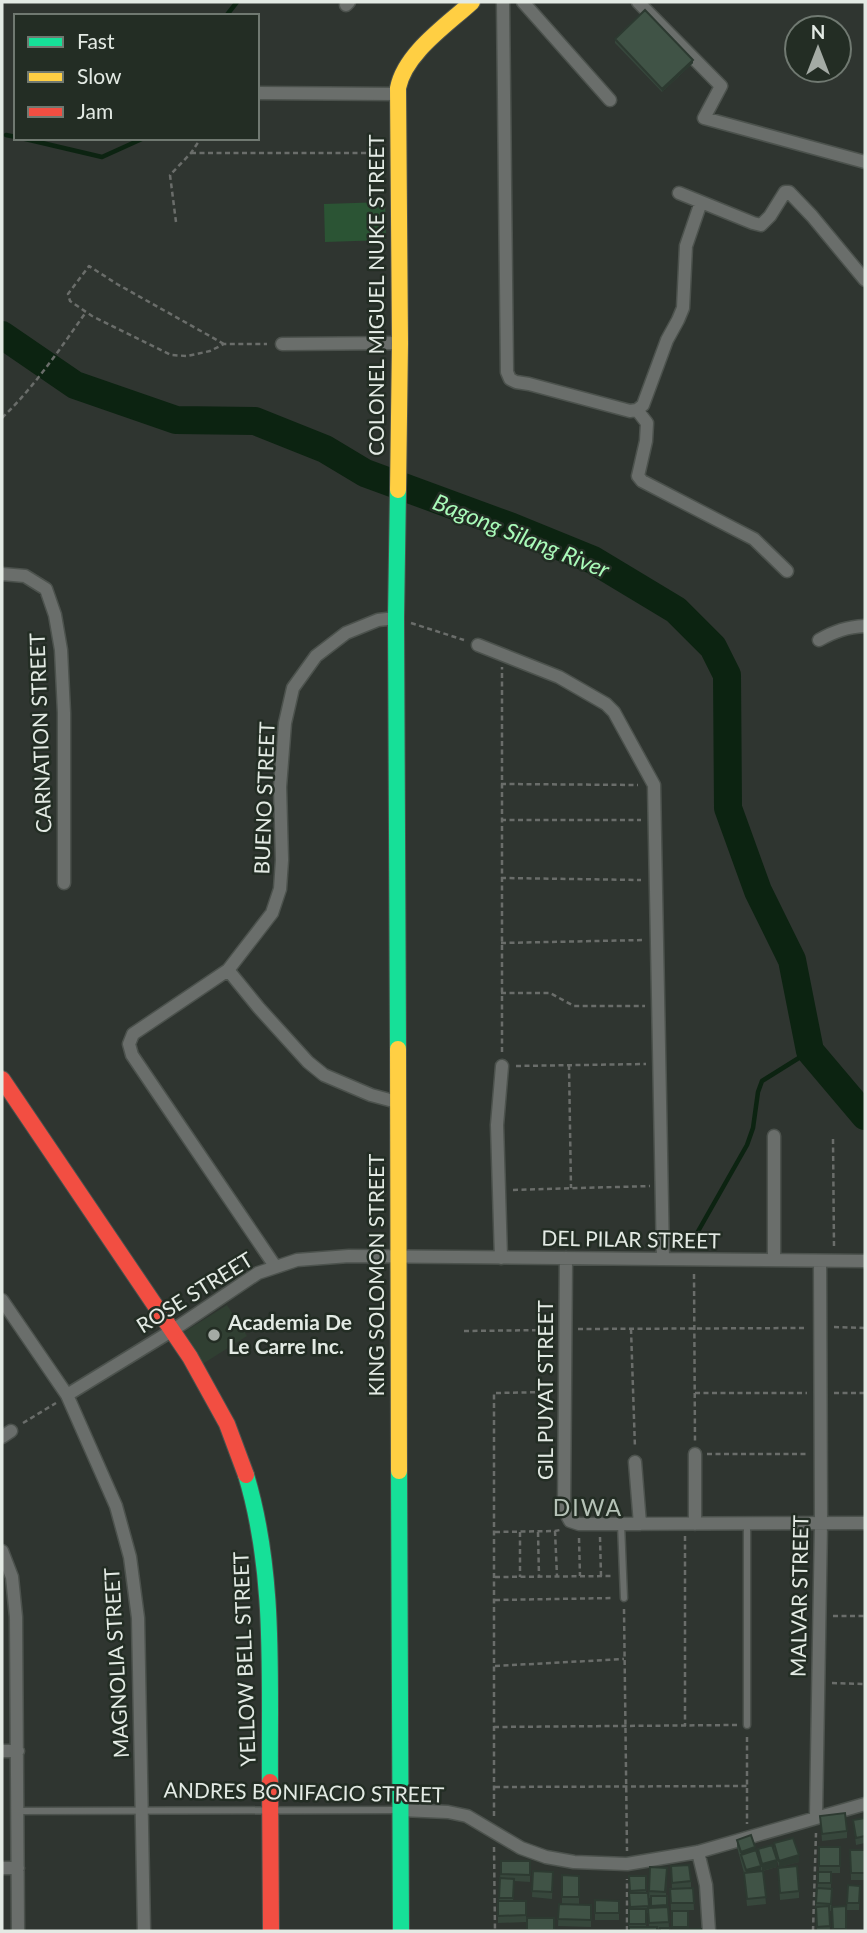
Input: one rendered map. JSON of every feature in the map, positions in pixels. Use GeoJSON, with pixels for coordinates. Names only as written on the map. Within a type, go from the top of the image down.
{"type":"FeatureCollection","features":[{"type":"Feature","properties":{"kind":"street","name":"COLONEL MIGUEL NUKE STREET"},"geometry":{"type":"LineString","coordinates":[[396,618],[400,343],[397,94],[403,70],[472,2]]}},
{"type":"Feature","properties":{"kind":"street"},"geometry":{"type":"LineString","coordinates":[[503,2],[509,379],[630,411],[643,405],[667,340],[682,313],[686,246],[701,202]]}},
{"type":"Feature","properties":{"kind":"street"},"geometry":{"type":"LineString","coordinates":[[523,2],[610,100]]}},
{"type":"Feature","properties":{"kind":"street"},"geometry":{"type":"LineString","coordinates":[[638,2],[721,86],[704,118],[865,162]]}},
{"type":"Feature","properties":{"kind":"street"},"geometry":{"type":"LineString","coordinates":[[259,93],[397,94]]}},
{"type":"Feature","properties":{"kind":"street"},"geometry":{"type":"LineString","coordinates":[[679,193],[761,225],[785,192],[789,192],[865,280]]}},
{"type":"Feature","properties":{"kind":"street"},"geometry":{"type":"LineString","coordinates":[[282,344],[400,343]]}},
{"type":"Feature","properties":{"kind":"street"},"geometry":{"type":"LineString","coordinates":[[637,410],[647,424],[638,476],[642,481],[754,539],[787,570]]}},
{"type":"Feature","properties":{"kind":"street","name":"CARNATION STREET"},"geometry":{"type":"LineString","coordinates":[[2,574],[25,576],[46,589],[55,615],[61,650],[64,713],[64,883]]}},
{"type":"Feature","properties":{"kind":"street","name":"BUENO STREET"},"geometry":{"type":"LineString","coordinates":[[275,1266],[132,1055],[130,1044],[133,1034],[228,970],[272,913],[280,889],[280,787],[285,723],[293,688],[316,656],[346,633],[378,620],[396,618]]}},
{"type":"Feature","properties":{"kind":"street","name":"KING SOLOMON STREET"},"geometry":{"type":"LineString","coordinates":[[396,618],[401,1931]]}},
{"type":"Feature","properties":{"kind":"street"},"geometry":{"type":"LineString","coordinates":[[819,640],[835,631],[852,626],[865,626]]}},
{"type":"Feature","properties":{"kind":"street"},"geometry":{"type":"LineString","coordinates":[[478,645],[559,677],[611,708],[654,785],[663,1259]]}},
{"type":"Feature","properties":{"kind":"street"},"geometry":{"type":"LineString","coordinates":[[228,970],[308,1062],[324,1075],[371,1096],[397,1102]]}},
{"type":"Feature","properties":{"kind":"street"},"geometry":{"type":"LineString","coordinates":[[501,1258],[497,1125],[502,1066]]}},
{"type":"Feature","properties":{"kind":"street","name":"YELLOW BELL STREET"},"geometry":{"type":"LineString","coordinates":[[2,1079],[173,1330],[218,1406],[250,1487],[264,1553],[268,1593],[271,1931]]}},
{"type":"Feature","properties":{"kind":"street"},"geometry":{"type":"LineString","coordinates":[[774,1136],[774,1261]]}},
{"type":"Feature","properties":{"kind":"street","name":"ROSE STREET"},"geometry":{"type":"LineString","coordinates":[[67,1395],[173,1330],[258,1273],[297,1260],[321,1257],[397,1257]]}},
{"type":"Feature","properties":{"kind":"street","name":"DEL PILAR STREET"},"geometry":{"type":"LineString","coordinates":[[397,1257],[865,1261]]}},
{"type":"Feature","properties":{"kind":"street","name":"GIL PUYAT STREET"},"geometry":{"type":"LineString","coordinates":[[566,1258],[564,1510],[575,1522]]}},
{"type":"Feature","properties":{"kind":"street","name":"MALVAR STREET"},"geometry":{"type":"LineString","coordinates":[[817,1816],[821,1523],[820,1261]]}},
{"type":"Feature","properties":{"kind":"street","name":"MAGNOLIA STREET"},"geometry":{"type":"LineString","coordinates":[[2,1300],[67,1395],[116,1506],[131,1562],[138,1618],[144,1931]]}},
{"type":"Feature","properties":{"kind":"street"},"geometry":{"type":"LineString","coordinates":[[690,1524],[695,1454]]}},
{"type":"Feature","properties":{"kind":"street"},"geometry":{"type":"LineString","coordinates":[[635,1462],[640,1524]]}},
{"type":"Feature","properties":{"kind":"street"},"geometry":{"type":"LineString","coordinates":[[575,1522],[865,1523]]}},
{"type":"Feature","properties":{"kind":"street"},"geometry":{"type":"LineString","coordinates":[[2,1550],[12,1577],[16,1616],[18,1931]]}},
{"type":"Feature","properties":{"kind":"street"},"geometry":{"type":"LineString","coordinates":[[2,1751],[18,1751]]}},
{"type":"Feature","properties":{"kind":"street","name":"ANDRES BONIFACIO STREET"},"geometry":{"type":"LineString","coordinates":[[401,1810],[449,1812],[467,1816],[521,1848],[546,1857],[574,1862],[627,1864],[698,1852],[865,1804]]}},
{"type":"Feature","properties":{"kind":"street"},"geometry":{"type":"LineString","coordinates":[[698,1852],[706,1885],[709,1931]]}},
{"type":"Feature","properties":{"kind":"street"},"geometry":{"type":"LineString","coordinates":[[2,1868],[18,1868]]}},
{"type":"Feature","properties":{"kind":"lane"},"geometry":{"type":"LineString","coordinates":[[747,1523],[747,1725]]}},
{"type":"Feature","properties":{"kind":"lane"},"geometry":{"type":"LineString","coordinates":[[621,1524],[624,1598]]}},
{"type":"Feature","properties":{"kind":"lane","name":"ANDRES BONIFACIO STREET"},"geometry":{"type":"LineString","coordinates":[[18,1811],[401,1810]]}},
{"type":"Feature","properties":{"kind":"path"},"geometry":{"type":"LineString","coordinates":[[176,222],[170,175],[200,140]]}},
{"type":"Feature","properties":{"kind":"path"},"geometry":{"type":"LineString","coordinates":[[191,153],[398,153]]}},
{"type":"Feature","properties":{"kind":"path"},"geometry":{"type":"LineString","coordinates":[[224,344],[89,266],[68,294],[70,302],[86,312],[171,355],[187,356],[210,351],[224,344],[282,344]]}},
{"type":"Feature","properties":{"kind":"path"},"geometry":{"type":"LineString","coordinates":[[2,418],[24,396],[86,312]]}},
{"type":"Feature","properties":{"kind":"path"},"geometry":{"type":"LineString","coordinates":[[396,618],[478,645]]}},
{"type":"Feature","properties":{"kind":"path"},"geometry":{"type":"LineString","coordinates":[[502,653],[502,1066],[659,1064]]}},
{"type":"Feature","properties":{"kind":"path"},"geometry":{"type":"LineString","coordinates":[[501,784],[654,785]]}},
{"type":"Feature","properties":{"kind":"path"},"geometry":{"type":"LineString","coordinates":[[501,820],[655,820]]}},
{"type":"Feature","properties":{"kind":"path"},"geometry":{"type":"LineString","coordinates":[[501,878],[656,880]]}},
{"type":"Feature","properties":{"kind":"path"},"geometry":{"type":"LineString","coordinates":[[501,943],[657,939]]}},
{"type":"Feature","properties":{"kind":"path"},"geometry":{"type":"LineString","coordinates":[[501,993],[550,993],[574,1006],[658,1006]]}},
{"type":"Feature","properties":{"kind":"path"},"geometry":{"type":"LineString","coordinates":[[569,1065],[571,1188]]}},
{"type":"Feature","properties":{"kind":"path"},"geometry":{"type":"LineString","coordinates":[[833,1139],[834,1261]]}},
{"type":"Feature","properties":{"kind":"path"},"geometry":{"type":"LineString","coordinates":[[499,1190],[662,1185]]}},
{"type":"Feature","properties":{"kind":"path"},"geometry":{"type":"LineString","coordinates":[[694,1260],[695,1454],[821,1454]]}},
{"type":"Feature","properties":{"kind":"path"},"geometry":{"type":"LineString","coordinates":[[464,1331],[865,1328]]}},
{"type":"Feature","properties":{"kind":"path"},"geometry":{"type":"LineString","coordinates":[[631,1329],[635,1462]]}},
{"type":"Feature","properties":{"kind":"path"},"geometry":{"type":"LineString","coordinates":[[495,1931],[494,1393],[566,1391]]}},
{"type":"Feature","properties":{"kind":"path"},"geometry":{"type":"LineString","coordinates":[[695,1392],[865,1393]]}},
{"type":"Feature","properties":{"kind":"path"},"geometry":{"type":"LineString","coordinates":[[6,1434],[67,1395]]}},
{"type":"Feature","properties":{"kind":"path"},"geometry":{"type":"LineString","coordinates":[[495,1532],[555,1531],[575,1522],[580,1576]]}},
{"type":"Feature","properties":{"kind":"path"},"geometry":{"type":"LineString","coordinates":[[600,1524],[601,1576]]}},
{"type":"Feature","properties":{"kind":"path"},"geometry":{"type":"LineString","coordinates":[[685,1726],[690,1524]]}},
{"type":"Feature","properties":{"kind":"path"},"geometry":{"type":"LineString","coordinates":[[555,1531],[557,1576]]}},
{"type":"Feature","properties":{"kind":"path"},"geometry":{"type":"LineString","coordinates":[[520,1532],[520,1577]]}},
{"type":"Feature","properties":{"kind":"path"},"geometry":{"type":"LineString","coordinates":[[538,1532],[539,1576]]}},
{"type":"Feature","properties":{"kind":"path"},"geometry":{"type":"LineString","coordinates":[[495,1577],[623,1575]]}},
{"type":"Feature","properties":{"kind":"path"},"geometry":{"type":"LineString","coordinates":[[495,1600],[624,1598],[627,1931]]}},
{"type":"Feature","properties":{"kind":"path"},"geometry":{"type":"LineString","coordinates":[[819,1616],[865,1616]]}},
{"type":"Feature","properties":{"kind":"path"},"geometry":{"type":"LineString","coordinates":[[495,1666],[625,1659]]}},
{"type":"Feature","properties":{"kind":"path"},"geometry":{"type":"LineString","coordinates":[[818,1683],[865,1684]]}},
{"type":"Feature","properties":{"kind":"path"},"geometry":{"type":"LineString","coordinates":[[494,1727],[747,1725],[747,1838]]}},
{"type":"Feature","properties":{"kind":"path"},"geometry":{"type":"LineString","coordinates":[[494,1787],[747,1786]]}},
{"type":"Feature","properties":{"kind":"path"},"geometry":{"type":"LineString","coordinates":[[813,1931],[817,1816]]}},
{"type":"Feature","properties":{"kind":"shaded area","name":"Academia De Le Carre Inc."},"geometry":{"type":"Polygon","coordinates":[[[227,1305],[247,1336],[201,1365],[181,1334],[227,1305]]]}},
{"type":"Feature","properties":{"kind":"green space"},"geometry":{"type":"Polygon","coordinates":[[[385,202],[386,240],[325,242],[324,204],[385,202]]]}},
{"type":"Feature","properties":{"kind":"building"},"geometry":{"type":"Polygon","coordinates":[[[645,10],[693,60],[662,89],[615,39],[645,10]]]}},
{"type":"Feature","properties":{"kind":"building"},"geometry":{"type":"Polygon","coordinates":[[[845,1813],[847,1831],[822,1834],[820,1816],[845,1813]]]}},
{"type":"Feature","properties":{"kind":"building"},"geometry":{"type":"Polygon","coordinates":[[[865,1818],[865,1836],[856,1838],[853,1820],[865,1818]]]}},
{"type":"Feature","properties":{"kind":"building"},"geometry":{"type":"Polygon","coordinates":[[[751,1835],[755,1847],[741,1852],[737,1840],[751,1835]]]}},
{"type":"Feature","properties":{"kind":"building"},"geometry":{"type":"Polygon","coordinates":[[[793,1838],[799,1855],[779,1861],[774,1843],[793,1838]]]}},
{"type":"Feature","properties":{"kind":"building"},"geometry":{"type":"Polygon","coordinates":[[[772,1845],[777,1860],[762,1864],[758,1849],[772,1845]]]}},
{"type":"Feature","properties":{"kind":"building"},"geometry":{"type":"Polygon","coordinates":[[[819,1847],[840,1847],[840,1866],[819,1866],[819,1847]]]}},
{"type":"Feature","properties":{"kind":"building"},"geometry":{"type":"Polygon","coordinates":[[[756,1850],[761,1866],[746,1870],[741,1855],[756,1850]]]}},
{"type":"Feature","properties":{"kind":"building"},"geometry":{"type":"Polygon","coordinates":[[[850,1850],[865,1850],[865,1873],[851,1873],[850,1850]]]}},
{"type":"Feature","properties":{"kind":"building"},"geometry":{"type":"Polygon","coordinates":[[[501,1861],[530,1861],[530,1875],[501,1874],[501,1861]]]}},
{"type":"Feature","properties":{"kind":"building"},"geometry":{"type":"Polygon","coordinates":[[[689,1865],[691,1881],[672,1883],[671,1866],[689,1865]]]}},
{"type":"Feature","properties":{"kind":"building"},"geometry":{"type":"Polygon","coordinates":[[[797,1866],[799,1891],[780,1893],[778,1868],[797,1866]]]}},
{"type":"Feature","properties":{"kind":"building"},"geometry":{"type":"Polygon","coordinates":[[[650,1867],[667,1868],[665,1892],[649,1891],[650,1867]]]}},
{"type":"Feature","properties":{"kind":"building"},"geometry":{"type":"Polygon","coordinates":[[[533,1871],[553,1872],[552,1892],[532,1891],[533,1871]]]}},
{"type":"Feature","properties":{"kind":"building"},"geometry":{"type":"Polygon","coordinates":[[[763,1871],[766,1897],[747,1899],[744,1873],[763,1871]]]}},
{"type":"Feature","properties":{"kind":"building"},"geometry":{"type":"Polygon","coordinates":[[[818,1872],[831,1872],[831,1883],[818,1883],[818,1872]]]}},
{"type":"Feature","properties":{"kind":"building"},"geometry":{"type":"Polygon","coordinates":[[[562,1875],[579,1876],[579,1897],[562,1897],[562,1875]]]}},
{"type":"Feature","properties":{"kind":"building"},"geometry":{"type":"Polygon","coordinates":[[[629,1876],[646,1876],[646,1890],[630,1891],[629,1876]]]}},
{"type":"Feature","properties":{"kind":"building"},"geometry":{"type":"Polygon","coordinates":[[[500,1878],[514,1879],[513,1898],[499,1898],[500,1878]]]}},
{"type":"Feature","properties":{"kind":"building"},"geometry":{"type":"Polygon","coordinates":[[[848,1885],[860,1886],[859,1903],[847,1903],[848,1885]]]}},
{"type":"Feature","properties":{"kind":"building"},"geometry":{"type":"Polygon","coordinates":[[[693,1888],[694,1903],[671,1903],[670,1889],[693,1888]]]}},
{"type":"Feature","properties":{"kind":"building"},"geometry":{"type":"Polygon","coordinates":[[[817,1888],[832,1889],[831,1904],[816,1903],[817,1888]]]}},
{"type":"Feature","properties":{"kind":"building"},"geometry":{"type":"Polygon","coordinates":[[[629,1893],[648,1893],[649,1906],[630,1907],[629,1893]]]}},
{"type":"Feature","properties":{"kind":"building"},"geometry":{"type":"Polygon","coordinates":[[[651,1896],[667,1896],[667,1905],[651,1906],[651,1896]]]}},
{"type":"Feature","properties":{"kind":"building"},"geometry":{"type":"Polygon","coordinates":[[[595,1900],[619,1901],[619,1913],[595,1913],[595,1900]]]}},
{"type":"Feature","properties":{"kind":"building"},"geometry":{"type":"Polygon","coordinates":[[[498,1901],[526,1901],[526,1915],[498,1916],[498,1901]]]}},
{"type":"Feature","properties":{"kind":"building"},"geometry":{"type":"Polygon","coordinates":[[[559,1904],[591,1905],[591,1920],[558,1919],[559,1904]]]}},
{"type":"Feature","properties":{"kind":"building"},"geometry":{"type":"Polygon","coordinates":[[[829,1906],[830,1926],[817,1927],[816,1907],[829,1906]]]}},
{"type":"Feature","properties":{"kind":"building"},"geometry":{"type":"Polygon","coordinates":[[[846,1906],[846,1929],[833,1929],[832,1907],[846,1906]]]}},
{"type":"Feature","properties":{"kind":"building"},"geometry":{"type":"Polygon","coordinates":[[[668,1907],[669,1922],[649,1923],[648,1908],[668,1907]]]}},
{"type":"Feature","properties":{"kind":"building"},"geometry":{"type":"Polygon","coordinates":[[[629,1909],[646,1909],[646,1924],[629,1924],[629,1909]]]}},
{"type":"Feature","properties":{"kind":"building"},"geometry":{"type":"Polygon","coordinates":[[[672,1911],[688,1911],[688,1927],[672,1927],[672,1911]]]}},
{"type":"Feature","properties":{"kind":"building"},"geometry":{"type":"Polygon","coordinates":[[[527,1918],[554,1918],[554,1930],[527,1930],[527,1918]]]}},
{"type":"Feature","properties":{"kind":"building"},"geometry":{"type":"Polygon","coordinates":[[[629,1927],[657,1927],[657,1931],[629,1931],[629,1927]]]}},
{"type":"Feature","properties":{"kind":"building"},"geometry":{"type":"Polygon","coordinates":[[[701,1929],[701,1931],[673,1931],[701,1929]]]}},
{"type":"Feature","properties":{"kind":"waterway"},"geometry":{"type":"LineString","coordinates":[[228,14],[237,2]]}},
{"type":"Feature","properties":{"kind":"waterway"},"geometry":{"type":"LineString","coordinates":[[6,135],[14,137]]}},
{"type":"Feature","properties":{"kind":"waterway"},"geometry":{"type":"LineString","coordinates":[[30,140],[102,157],[140,140]]}},
{"type":"Feature","properties":{"kind":"waterway","name":"Bagong Silang River"},"geometry":{"type":"LineString","coordinates":[[2,335],[75,385],[176,420],[255,421],[325,449],[365,473],[593,560],[676,610],[713,647],[727,675],[728,808],[758,891],[792,960],[810,1051],[865,1116]]}},
{"type":"Feature","properties":{"kind":"waterway"},"geometry":{"type":"LineString","coordinates":[[692,1242],[747,1145],[762,1081],[810,1051]]}},
{"type":"Feature","properties":{"kind":"traffic: fast"},"geometry":{"type":"LineString","coordinates":[[398,490],[398,1049]]}},
{"type":"Feature","properties":{"kind":"traffic: fast"},"geometry":{"type":"LineString","coordinates":[[399,1471],[401,1931]]}},
{"type":"Feature","properties":{"kind":"traffic: fast"},"geometry":{"type":"LineString","coordinates":[[246,1475],[256,1512],[267,1588],[270,1782]]}},
{"type":"Feature","properties":{"kind":"traffic: slow"},"geometry":{"type":"LineString","coordinates":[[398,490],[398,88],[402,75],[418,51],[472,2]]}},
{"type":"Feature","properties":{"kind":"traffic: slow"},"geometry":{"type":"LineString","coordinates":[[398,1049],[399,1471]]}},
{"type":"Feature","properties":{"kind":"traffic: jam"},"geometry":{"type":"LineString","coordinates":[[2,1079],[190,1357],[227,1424],[246,1475]]}},
{"type":"Feature","properties":{"kind":"traffic: jam"},"geometry":{"type":"LineString","coordinates":[[270,1782],[271,1931]]}},
{"type":"Feature","properties":{"kind":"place","name":"Academia De Le Carre Inc."},"geometry":{"type":"Point","coordinates":[214,1335]}},
{"type":"Feature","properties":{"kind":"district","name":"DIWA"},"geometry":{"type":"Point","coordinates":[588,1508]}}]}
